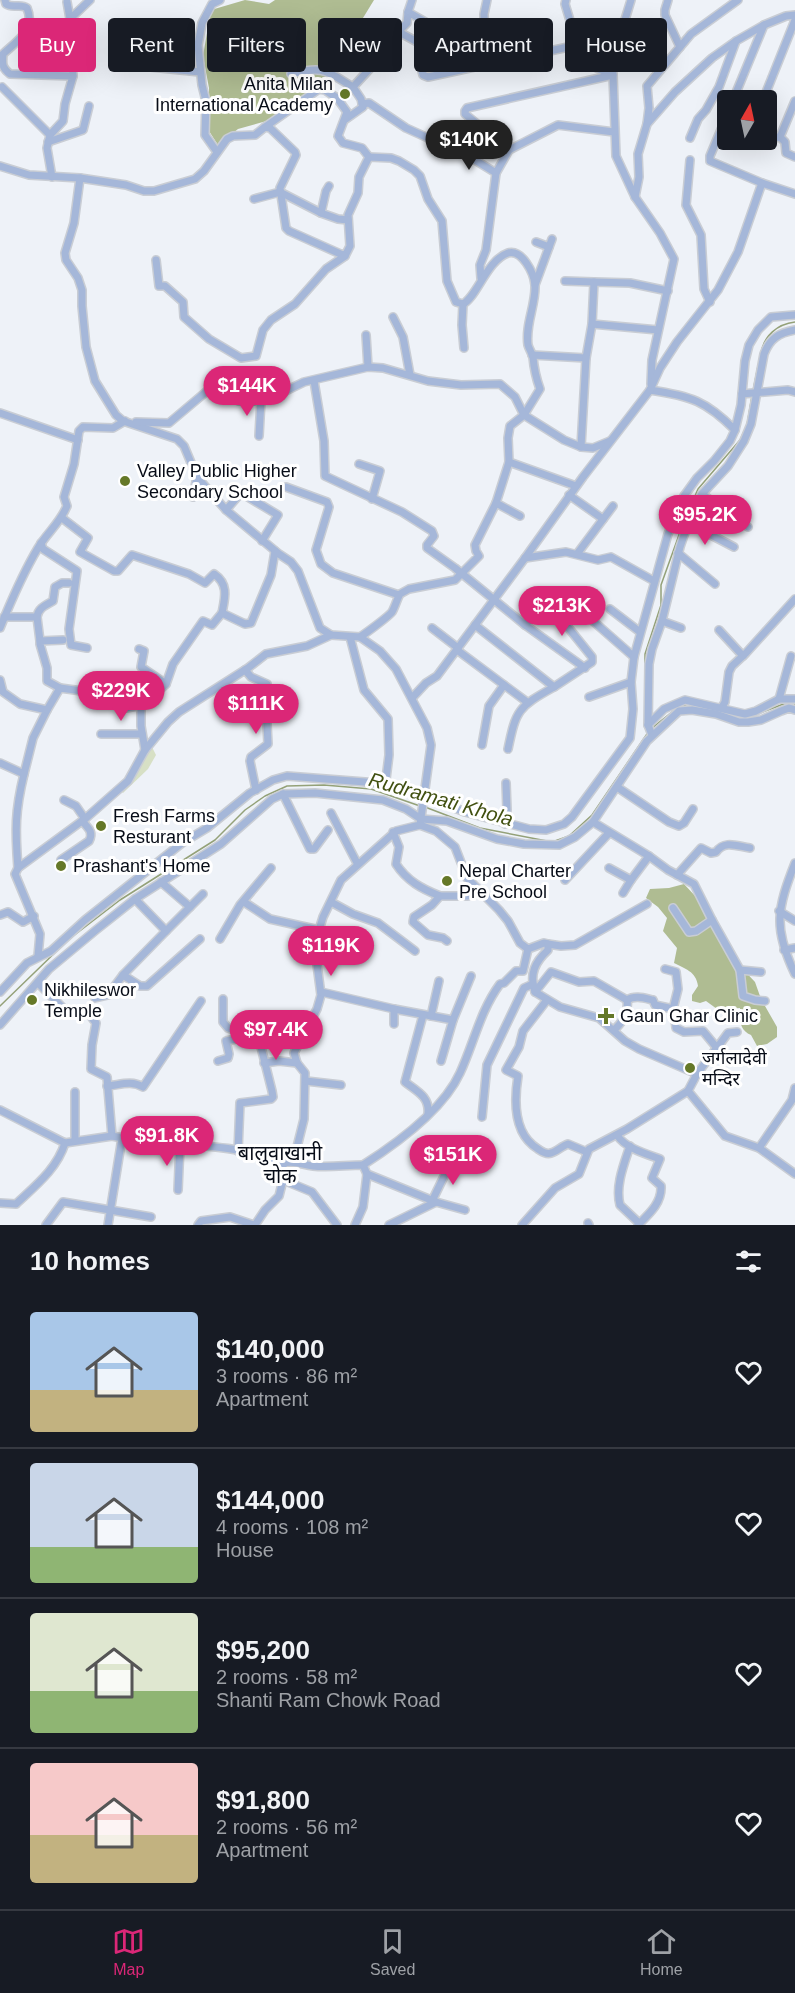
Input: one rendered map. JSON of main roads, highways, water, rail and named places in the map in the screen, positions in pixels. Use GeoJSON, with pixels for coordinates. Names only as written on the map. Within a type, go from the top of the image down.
{"type":"FeatureCollection","features":[{"type":"Feature","properties":{"kind":"waterway"},"geometry":{"type":"LineString","coordinates":[[761,353],[765,341],[772,332],[783,325],[795,322]]}},
{"type":"Feature","properties":{"kind":"waterway"},"geometry":{"type":"LineString","coordinates":[[753,391],[758,366]]}},
{"type":"Feature","properties":{"kind":"waterway"},"geometry":{"type":"LineString","coordinates":[[645,718],[645,654],[661,605],[661,585],[698,489],[740,440],[747,425],[752,396]]}},
{"type":"Feature","properties":{"kind":"waterway"},"geometry":{"type":"LineString","coordinates":[[757,714],[789,702],[795,704]]}},
{"type":"Feature","properties":{"kind":"waterway"},"geometry":{"type":"LineString","coordinates":[[652,728],[677,708],[688,704]]}},
{"type":"Feature","properties":{"kind":"waterway","name":"Rudramati Khola"},"geometry":{"type":"LineString","coordinates":[[552,842],[569,836],[592,815],[649,731]]}},
{"type":"Feature","properties":{"kind":"waterway","name":"Rudramati Khola"},"geometry":{"type":"LineString","coordinates":[[0,1006],[68,940],[120,900],[215,840],[245,810],[265,796],[287,786],[324,785],[371,789],[420,806]]}},
{"type":"Feature","properties":{"kind":"waterway","name":"Rudramati Khola"},"geometry":{"type":"LineString","coordinates":[[425,807],[480,828],[547,841]]}},
{"type":"Feature","properties":{"kind":"place","name":"Anita Milan International Academy"},"geometry":{"type":"Point","coordinates":[345,94]}},
{"type":"Feature","properties":{"kind":"place","name":"Valley Public Higher Secondary School"},"geometry":{"type":"Point","coordinates":[125,481]}},
{"type":"Feature","properties":{"kind":"place","name":"Fresh Farms Resturant"},"geometry":{"type":"Point","coordinates":[101,826]}},
{"type":"Feature","properties":{"kind":"place","name":"Prashant's Home"},"geometry":{"type":"Point","coordinates":[61,866]}},
{"type":"Feature","properties":{"kind":"place","name":"Nepal Charter Pre School"},"geometry":{"type":"Point","coordinates":[447,881]}},
{"type":"Feature","properties":{"kind":"place","name":"Nikhileswor Temple"},"geometry":{"type":"Point","coordinates":[32,1000]}},
{"type":"Feature","properties":{"kind":"place","name":"Gaun Ghar Clinic"},"geometry":{"type":"Point","coordinates":[606,1016]}},
{"type":"Feature","properties":{"kind":"place","name":"जर्गलादेवी मन्दिर"},"geometry":{"type":"Point","coordinates":[690,1068]}},
{"type":"Feature","properties":{"kind":"district","name":"बालुवाखानी चोक"},"geometry":{"type":"Point","coordinates":[280,1164]}}]}
